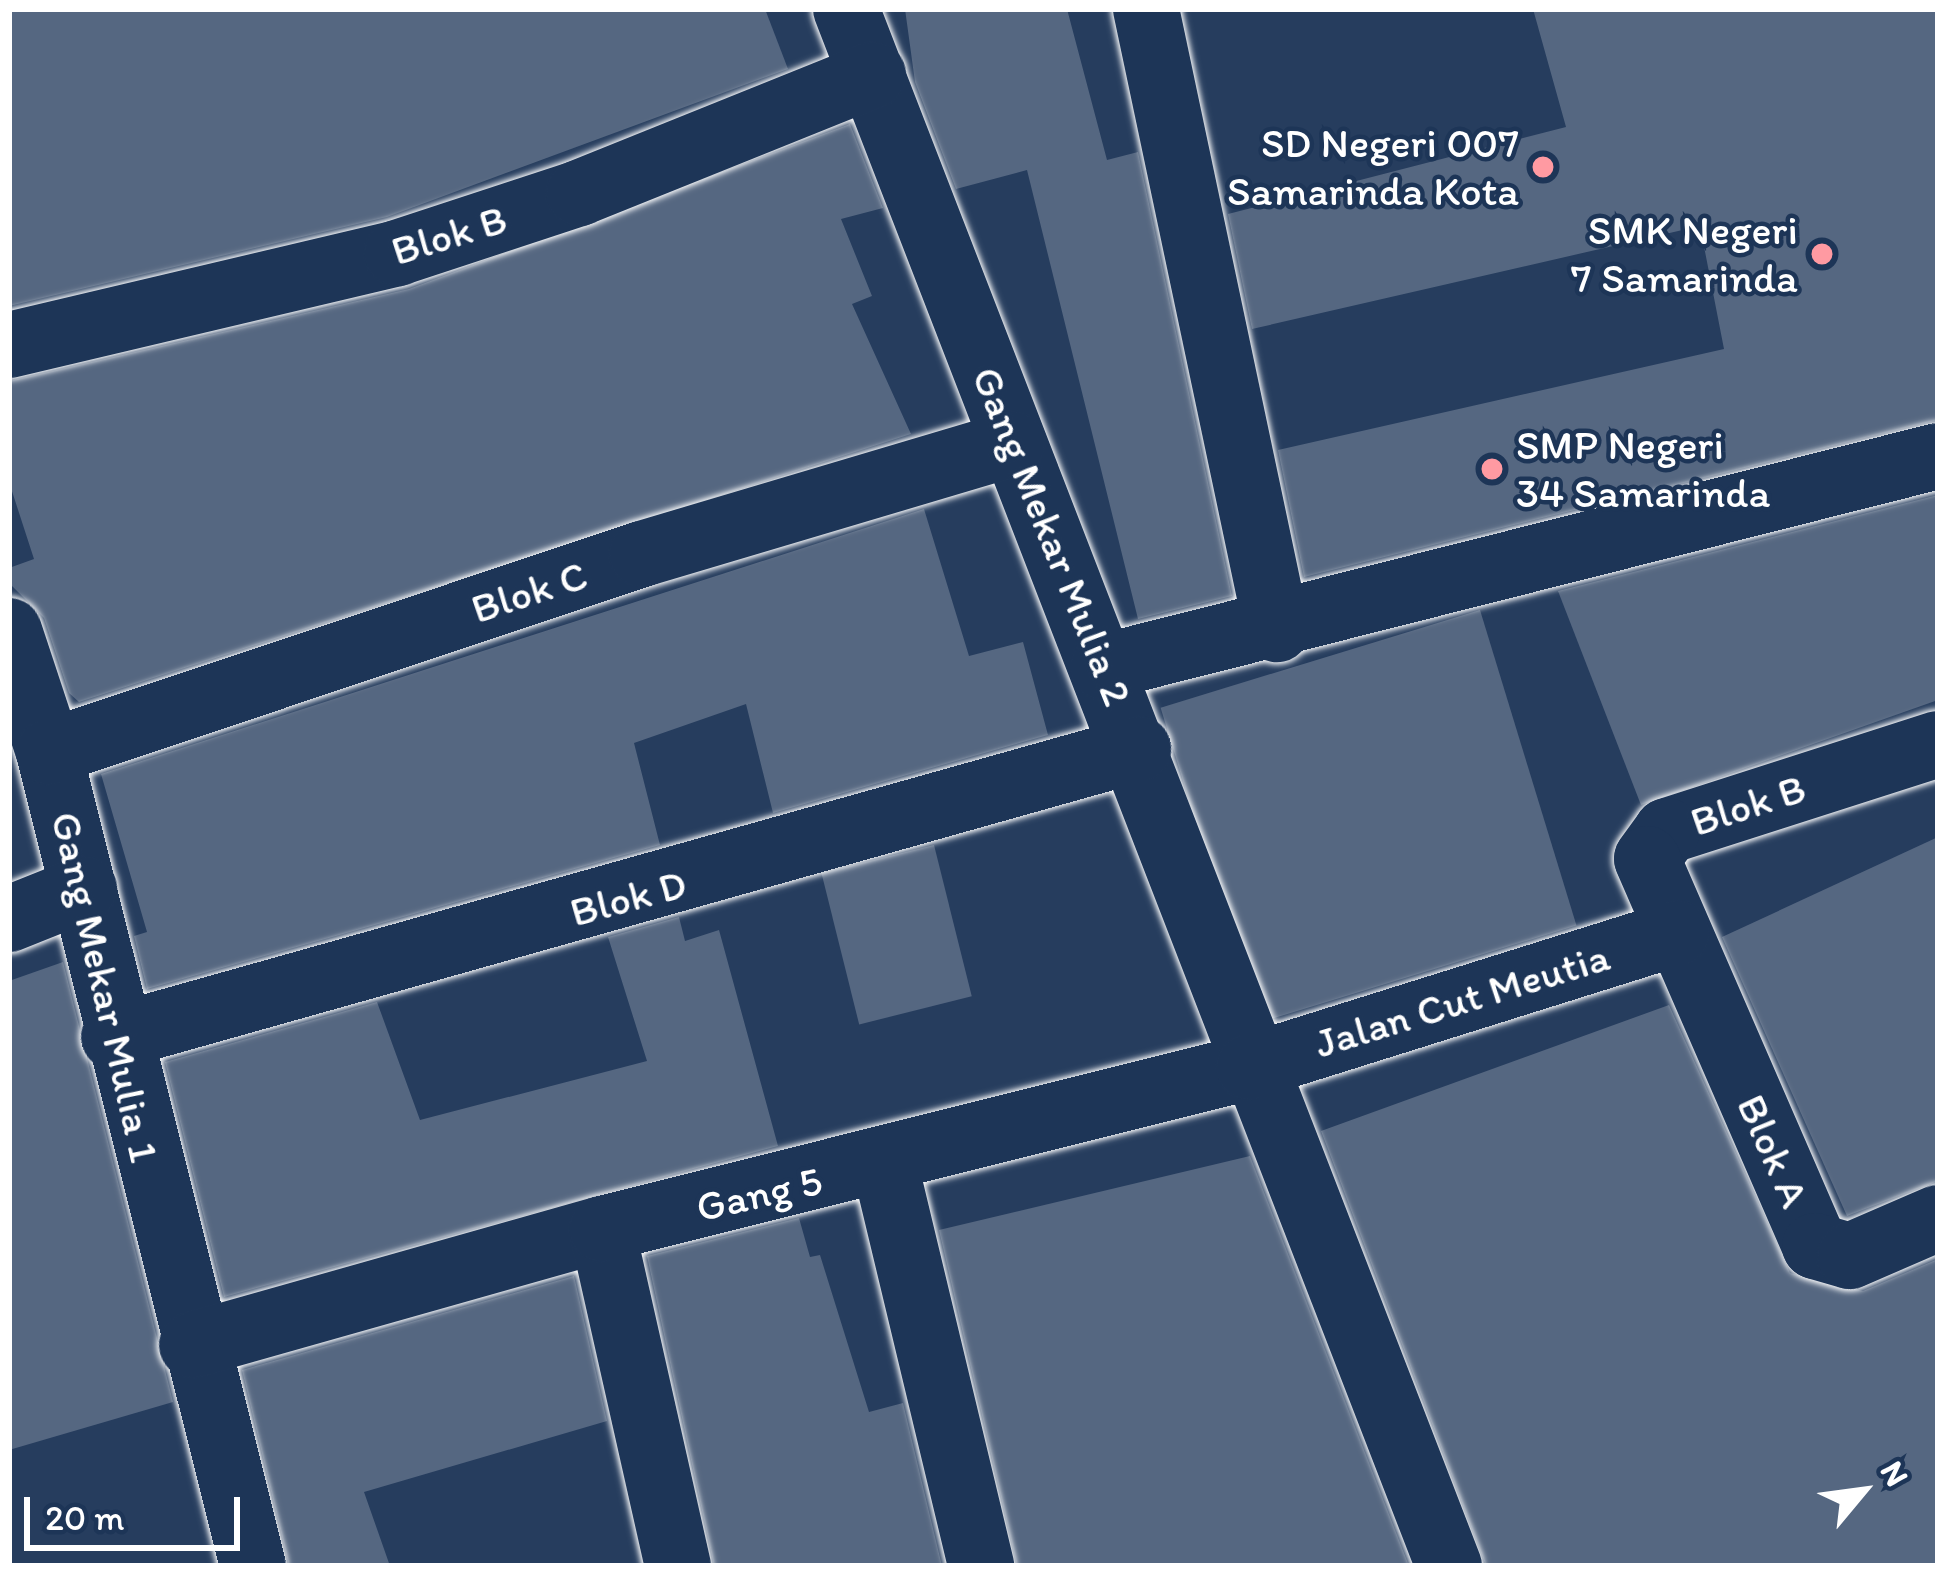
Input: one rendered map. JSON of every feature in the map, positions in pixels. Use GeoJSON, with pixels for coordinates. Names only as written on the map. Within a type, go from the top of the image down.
{"type":"FeatureCollection","features":[{"type":"Feature","properties":{"kind":"street","name":"Gang Mekar Mulia 2"},"geometry":{"type":"LineString","coordinates":[[847,9],[1012,444],[1138,749],[1249,1066],[1449,1566]]}},
{"type":"Feature","properties":{"kind":"street"},"geometry":{"type":"LineString","coordinates":[[1146,9],[1277,629]]}},
{"type":"Feature","properties":{"kind":"street","name":"Blok B"},"geometry":{"type":"LineString","coordinates":[[9,345],[397,253],[579,194],[873,74]]}},
{"type":"Feature","properties":{"kind":"street","name":"Blok C"},"geometry":{"type":"LineString","coordinates":[[49,752],[642,554],[1012,444]]}},
{"type":"Feature","properties":{"kind":"street"},"geometry":{"type":"LineString","coordinates":[[1102,667],[1277,629],[1938,456]]}},
{"type":"Feature","properties":{"kind":"street","name":"Gang Mekar Mulia 1"},"geometry":{"type":"LineString","coordinates":[[9,631],[49,752],[114,1037],[253,1566]]}},
{"type":"Feature","properties":{"kind":"street","name":"Blok B"},"geometry":{"type":"LineString","coordinates":[[1676,933],[1648,860],[1667,831],[1938,744]]}},
{"type":"Feature","properties":{"kind":"street","name":"Blok D"},"geometry":{"type":"LineString","coordinates":[[114,1037],[1138,749]]}},
{"type":"Feature","properties":{"kind":"street"},"geometry":{"type":"LineString","coordinates":[[9,919],[84,890]]}},
{"type":"Feature","properties":{"kind":"street","name":"Jalan Cut Meutia"},"geometry":{"type":"LineString","coordinates":[[1249,1066],[1676,933]]}},
{"type":"Feature","properties":{"kind":"street","name":"Blok A"},"geometry":{"type":"LineString","coordinates":[[1676,933],[1815,1246],[1850,1256],[1938,1218]]}},
{"type":"Feature","properties":{"kind":"street","name":"Gang 5"},"geometry":{"type":"LineString","coordinates":[[192,1345],[602,1229],[885,1165],[1249,1066]]}},
{"type":"Feature","properties":{"kind":"street"},"geometry":{"type":"LineString","coordinates":[[885,1165],[981,1566]]}},
{"type":"Feature","properties":{"kind":"street"},"geometry":{"type":"LineString","coordinates":[[602,1229],[678,1566]]}},
{"type":"Feature","properties":{"kind":"building"},"geometry":{"type":"Polygon","coordinates":[[[9,9],[765,9],[788,69],[387,217],[9,306],[9,9]]]}},
{"type":"Feature","properties":{"kind":"building"},"geometry":{"type":"Polygon","coordinates":[[[905,9],[1067,9],[1107,160],[1138,152],[1232,596],[1138,619],[1027,170],[956,189],[915,82],[905,9]]]}},
{"type":"Feature","properties":{"kind":"building"},"geometry":{"type":"Polygon","coordinates":[[[1533,9],[1938,9],[1938,420],[1304,577],[1278,450],[1724,349],[1700,226],[1252,329],[1228,214],[1566,127],[1533,9]]]}},
{"type":"Feature","properties":{"kind":"building"},"geometry":{"type":"Polygon","coordinates":[[[850,124],[883,208],[841,219],[872,296],[852,304],[911,434],[79,702],[69,693],[44,618],[9,583],[9,568],[34,559],[9,482],[9,381],[409,289],[850,124]]]}},
{"type":"Feature","properties":{"kind":"building"},"geometry":{"type":"Polygon","coordinates":[[[1938,495],[1938,700],[1641,805],[1558,591],[1938,495]]]}},
{"type":"Feature","properties":{"kind":"building"},"geometry":{"type":"Polygon","coordinates":[[[924,509],[969,656],[1023,642],[1048,735],[773,813],[746,704],[634,743],[660,845],[147,989],[134,936],[147,932],[101,774],[924,509]]]}},
{"type":"Feature","properties":{"kind":"building"},"geometry":{"type":"Polygon","coordinates":[[[1480,610],[1576,926],[1257,1023],[1161,708],[1480,610]]]}},
{"type":"Feature","properties":{"kind":"building"},"geometry":{"type":"Polygon","coordinates":[[[1938,837],[1938,1181],[1847,1216],[1722,937],[1938,837]]]}},
{"type":"Feature","properties":{"kind":"building"},"geometry":{"type":"Polygon","coordinates":[[[934,845],[972,996],[859,1024],[821,873],[934,845]]]}},
{"type":"Feature","properties":{"kind":"building"},"geometry":{"type":"Polygon","coordinates":[[[679,917],[685,941],[719,930],[778,1146],[224,1297],[165,1062],[377,1002],[420,1120],[647,1061],[608,937],[679,917]]]}},
{"type":"Feature","properties":{"kind":"building"},"geometry":{"type":"Polygon","coordinates":[[[63,962],[173,1402],[9,1450],[9,981],[63,962]]]}},
{"type":"Feature","properties":{"kind":"building"},"geometry":{"type":"Polygon","coordinates":[[[1669,1005],[1790,1273],[1863,1291],[1938,1259],[1938,1566],[1486,1566],[1321,1131],[1669,1005]]]}},
{"type":"Feature","properties":{"kind":"building"},"geometry":{"type":"Polygon","coordinates":[[[1250,1156],[1409,1566],[1017,1566],[939,1230],[1250,1156]]]}},
{"type":"Feature","properties":{"kind":"building"},"geometry":{"type":"Polygon","coordinates":[[[799,1218],[810,1257],[820,1255],[869,1412],[903,1403],[942,1566],[714,1566],[647,1256],[799,1218]]]}},
{"type":"Feature","properties":{"kind":"building"},"geometry":{"type":"Polygon","coordinates":[[[574,1276],[607,1421],[364,1492],[390,1566],[289,1566],[242,1370],[574,1276]]]}},
{"type":"Feature","properties":{"kind":"place","name":"SD Negeri 007 Samarinda Kota"},"geometry":{"type":"Point","coordinates":[1543,167]}},
{"type":"Feature","properties":{"kind":"place","name":"SMK Negeri 7 Samarinda"},"geometry":{"type":"Point","coordinates":[1822,254]}},
{"type":"Feature","properties":{"kind":"place","name":"SMP Negeri 34 Samarinda"},"geometry":{"type":"Point","coordinates":[1492,469]}}]}
